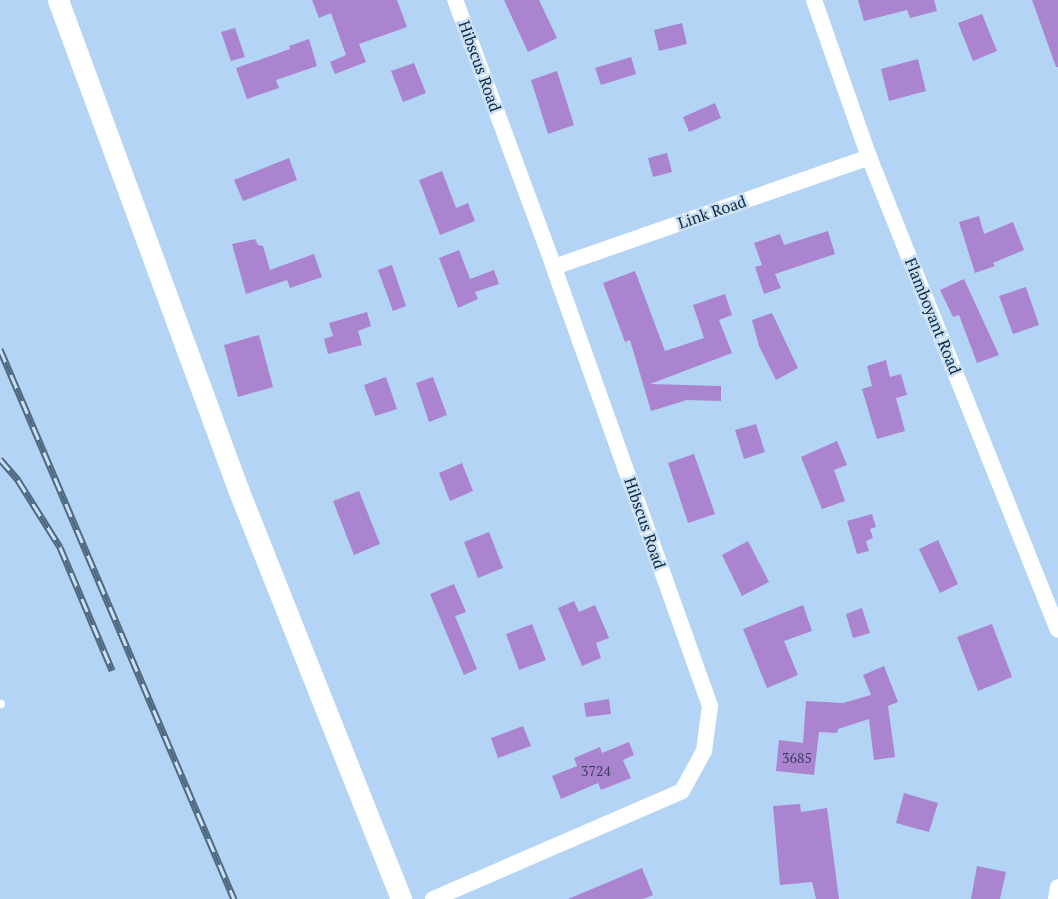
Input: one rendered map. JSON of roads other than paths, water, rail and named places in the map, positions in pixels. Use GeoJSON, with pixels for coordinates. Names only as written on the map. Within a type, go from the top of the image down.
{"type":"FeatureCollection","features":[{"type":"Feature","properties":{"kind":"street"},"geometry":{"type":"LineString","coordinates":[[58,0],[238,489],[401,899]]}},
{"type":"Feature","properties":{"kind":"street","name":"Hibscus Road"},"geometry":{"type":"LineString","coordinates":[[433,899],[682,791],[704,751],[710,706],[555,267],[455,0]]}},
{"type":"Feature","properties":{"kind":"street","name":"Flamboyant Road"},"geometry":{"type":"LineString","coordinates":[[814,0],[869,157],[1058,630]]}},
{"type":"Feature","properties":{"kind":"street","name":"Link Road"},"geometry":{"type":"LineString","coordinates":[[555,267],[869,157]]}},
{"type":"Feature","properties":{"kind":"street"},"geometry":{"type":"LineString","coordinates":[[1056,899],[1058,887]]}},
{"type":"Feature","properties":{"kind":"railway"},"geometry":{"type":"LineString","coordinates":[[0,349],[234,899]]}},
{"type":"Feature","properties":{"kind":"railway"},"geometry":{"type":"LineString","coordinates":[[0,459],[18,480],[60,547],[112,670]]}}]}
